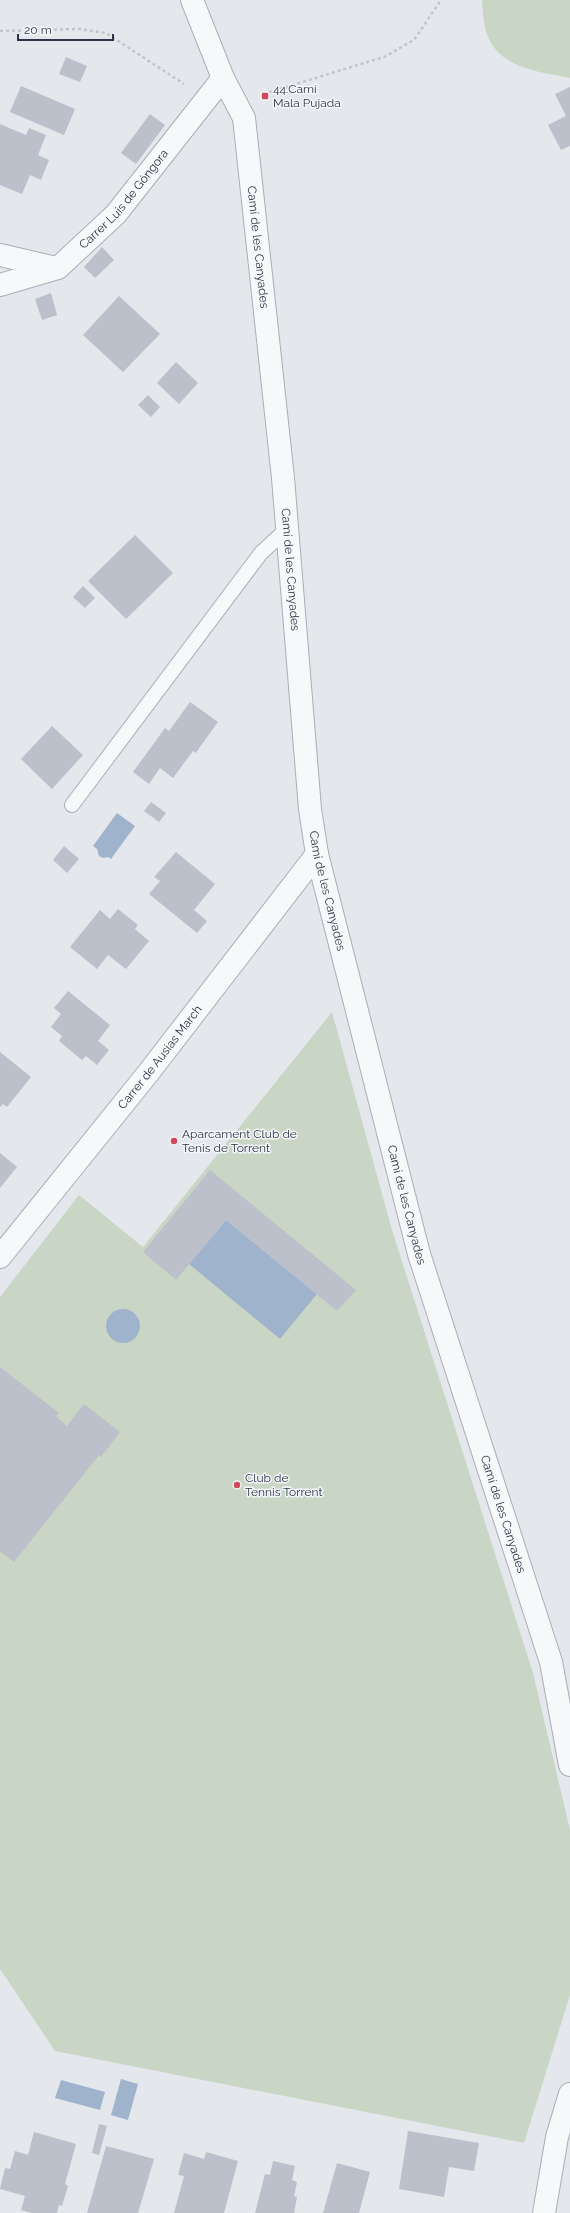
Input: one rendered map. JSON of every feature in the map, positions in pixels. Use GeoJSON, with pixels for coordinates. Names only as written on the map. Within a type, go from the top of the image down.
{"type":"FeatureCollection","features":[{"type":"Feature","properties":{"kind":"street","name":"Camí de les Canyades"},"geometry":{"type":"LineString","coordinates":[[192,0],[222,78],[244,118],[286,528],[310,808],[317,854],[420,1254],[551,1662],[570,1765]]}},
{"type":"Feature","properties":{"kind":"street","name":"Carrer Luis de Góngora"},"geometry":{"type":"LineString","coordinates":[[0,285],[58,268],[116,214],[222,78]]}},
{"type":"Feature","properties":{"kind":"street"},"geometry":{"type":"LineString","coordinates":[[0,255],[58,268]]}},
{"type":"Feature","properties":{"kind":"street","name":"Carrer de Ausias March"},"geometry":{"type":"LineString","coordinates":[[0,1257],[149,1072],[317,854]]}},
{"type":"Feature","properties":{"kind":"street"},"geometry":{"type":"LineString","coordinates":[[544,2213],[557,2137],[570,2094]]}},
{"type":"Feature","properties":{"kind":"lane"},"geometry":{"type":"LineString","coordinates":[[72,805],[260,554],[286,528]]}},
{"type":"Feature","properties":{"kind":"path"},"geometry":{"type":"LineString","coordinates":[[236,102],[384,57],[414,40],[441,0]]}},
{"type":"Feature","properties":{"kind":"path"},"geometry":{"type":"LineString","coordinates":[[0,31],[79,29],[106,33],[206,98]]}},
{"type":"Feature","properties":{"kind":"green space"},"geometry":{"type":"Polygon","coordinates":[[[482,0],[570,0],[570,78],[521,66],[500,54],[492,45],[487,34],[482,0]]]}},
{"type":"Feature","properties":{"kind":"green space","name":"Club de Tennis Torrent"},"geometry":{"type":"Polygon","coordinates":[[[332,1012],[392,1230],[533,1673],[570,1830],[570,1995],[524,2143],[55,2051],[0,1969],[0,1297],[79,1195],[143,1247],[332,1012]]]}},
{"type":"Feature","properties":{"kind":"water"},"geometry":{"type":"Polygon","coordinates":[[[117,813],[135,826],[111,859],[108,857],[103,858],[99,856],[97,849],[93,846],[117,813]]]}},
{"type":"Feature","properties":{"kind":"water"},"geometry":{"type":"Polygon","coordinates":[[[226,1220],[317,1294],[280,1339],[189,1264],[226,1220]]]}},
{"type":"Feature","properties":{"kind":"water"},"geometry":{"type":"Polygon","coordinates":[[[123,1309],[135,1314],[140,1326],[135,1338],[123,1343],[111,1338],[106,1326],[111,1314],[123,1309]]]}},
{"type":"Feature","properties":{"kind":"water"},"geometry":{"type":"Polygon","coordinates":[[[121,2079],[138,2084],[128,2120],[111,2115],[121,2079]]]}},
{"type":"Feature","properties":{"kind":"water"},"geometry":{"type":"Polygon","coordinates":[[[61,2080],[105,2092],[100,2110],[55,2098],[61,2080]]]}},
{"type":"Feature","properties":{"kind":"building"},"geometry":{"type":"Polygon","coordinates":[[[66,57],[87,66],[80,82],[59,74],[66,57]]]}},
{"type":"Feature","properties":{"kind":"building"},"geometry":{"type":"Polygon","coordinates":[[[21,86],[75,109],[64,135],[10,112],[21,86]]]}},
{"type":"Feature","properties":{"kind":"building"},"geometry":{"type":"Polygon","coordinates":[[[570,87],[570,146],[561,150],[548,125],[566,116],[555,94],[570,87]]]}},
{"type":"Feature","properties":{"kind":"building"},"geometry":{"type":"Polygon","coordinates":[[[150,114],[165,125],[136,164],[121,153],[150,114]]]}},
{"type":"Feature","properties":{"kind":"building"},"geometry":{"type":"Polygon","coordinates":[[[0,124],[26,135],[29,128],[46,135],[38,155],[49,160],[41,180],[30,175],[22,194],[0,185],[0,124]]]}},
{"type":"Feature","properties":{"kind":"building"},"geometry":{"type":"Polygon","coordinates":[[[102,247],[114,260],[95,278],[84,267],[102,247]]]}},
{"type":"Feature","properties":{"kind":"building"},"geometry":{"type":"Polygon","coordinates":[[[51,293],[57,315],[42,320],[35,299],[51,293]]]}},
{"type":"Feature","properties":{"kind":"building"},"geometry":{"type":"Polygon","coordinates":[[[119,296],[160,334],[123,372],[83,335],[119,296]]]}},
{"type":"Feature","properties":{"kind":"building"},"geometry":{"type":"Polygon","coordinates":[[[176,362],[198,383],[179,404],[157,383],[176,362]]]}},
{"type":"Feature","properties":{"kind":"building"},"geometry":{"type":"Polygon","coordinates":[[[148,395],[160,407],[151,417],[138,405],[148,395]]]}},
{"type":"Feature","properties":{"kind":"building"},"geometry":{"type":"Polygon","coordinates":[[[135,535],[173,573],[126,619],[88,581],[135,535]]]}},
{"type":"Feature","properties":{"kind":"building"},"geometry":{"type":"Polygon","coordinates":[[[83,586],[95,598],[85,608],[73,597],[83,586]]]}},
{"type":"Feature","properties":{"kind":"building"},"geometry":{"type":"Polygon","coordinates":[[[190,702],[218,722],[196,753],[193,751],[173,778],[160,768],[149,784],[133,772],[165,728],[169,731],[190,702]]]}},
{"type":"Feature","properties":{"kind":"building"},"geometry":{"type":"Polygon","coordinates":[[[52,726],[83,755],[52,789],[21,759],[52,726]]]}},
{"type":"Feature","properties":{"kind":"building"},"geometry":{"type":"Polygon","coordinates":[[[151,802],[166,813],[159,822],[144,811],[151,802]]]}},
{"type":"Feature","properties":{"kind":"building"},"geometry":{"type":"Polygon","coordinates":[[[64,846],[79,859],[67,873],[53,860],[64,846]]]}},
{"type":"Feature","properties":{"kind":"building"},"geometry":{"type":"Polygon","coordinates":[[[176,852],[215,884],[194,910],[207,921],[197,933],[149,894],[160,881],[154,877],[176,852]]]}},
{"type":"Feature","properties":{"kind":"building"},"geometry":{"type":"Polygon","coordinates":[[[118,909],[138,925],[135,929],[149,941],[126,969],[108,955],[97,969],[70,947],[100,910],[110,919],[118,909]]]}},
{"type":"Feature","properties":{"kind":"building"},"geometry":{"type":"Polygon","coordinates":[[[68,991],[110,1025],[98,1041],[109,1050],[97,1065],[86,1056],[82,1060],[59,1041],[62,1036],[51,1027],[61,1014],[54,1008],[68,991]]]}},
{"type":"Feature","properties":{"kind":"building"},"geometry":{"type":"Polygon","coordinates":[[[0,1052],[31,1077],[7,1107],[3,1104],[0,1107],[0,1052]]]}},
{"type":"Feature","properties":{"kind":"building"},"geometry":{"type":"Polygon","coordinates":[[[0,1153],[17,1167],[0,1188],[0,1153]]]}},
{"type":"Feature","properties":{"kind":"building"},"geometry":{"type":"Polygon","coordinates":[[[210,1170],[356,1290],[337,1311],[226,1220],[176,1280],[143,1252],[210,1170]]]}},
{"type":"Feature","properties":{"kind":"building"},"geometry":{"type":"Polygon","coordinates":[[[0,1367],[59,1413],[56,1416],[67,1426],[84,1404],[120,1432],[101,1457],[99,1455],[14,1562],[0,1551],[0,1367]]]}},
{"type":"Feature","properties":{"kind":"building"},"geometry":{"type":"Polygon","coordinates":[[[99,2124],[107,2126],[99,2155],[92,2153],[99,2124]]]}},
{"type":"Feature","properties":{"kind":"building"},"geometry":{"type":"Polygon","coordinates":[[[408,2131],[479,2143],[474,2171],[449,2167],[444,2197],[399,2189],[408,2131]]]}},
{"type":"Feature","properties":{"kind":"building"},"geometry":{"type":"Polygon","coordinates":[[[34,2132],[76,2144],[65,2184],[68,2186],[62,2206],[59,2205],[57,2213],[32,2213],[21,2210],[25,2196],[0,2189],[5,2168],[10,2169],[15,2151],[28,2155],[34,2132]]]}},
{"type":"Feature","properties":{"kind":"building"},"geometry":{"type":"Polygon","coordinates":[[[106,2146],[154,2159],[138,2213],[87,2213],[106,2146]]]}},
{"type":"Feature","properties":{"kind":"building"},"geometry":{"type":"Polygon","coordinates":[[[206,2152],[238,2161],[224,2213],[174,2213],[184,2176],[178,2175],[184,2153],[204,2159],[206,2152]]]}},
{"type":"Feature","properties":{"kind":"building"},"geometry":{"type":"Polygon","coordinates":[[[273,2161],[295,2166],[292,2180],[297,2182],[294,2196],[297,2197],[294,2213],[255,2213],[265,2174],[270,2175],[273,2161]]]}},
{"type":"Feature","properties":{"kind":"building"},"geometry":{"type":"Polygon","coordinates":[[[337,2163],[370,2172],[359,2213],[323,2213],[337,2163]]]}},
{"type":"Feature","properties":{"kind":"place","name":"44.Camí Mala Pujada"},"geometry":{"type":"Point","coordinates":[265,96]}},
{"type":"Feature","properties":{"kind":"place","name":"Aparcament Club de Tenis de Torrent"},"geometry":{"type":"Point","coordinates":[174,1141]}},
{"type":"Feature","properties":{"kind":"place","name":"Club de Tennis Torrent"},"geometry":{"type":"Point","coordinates":[237,1485]}}]}
